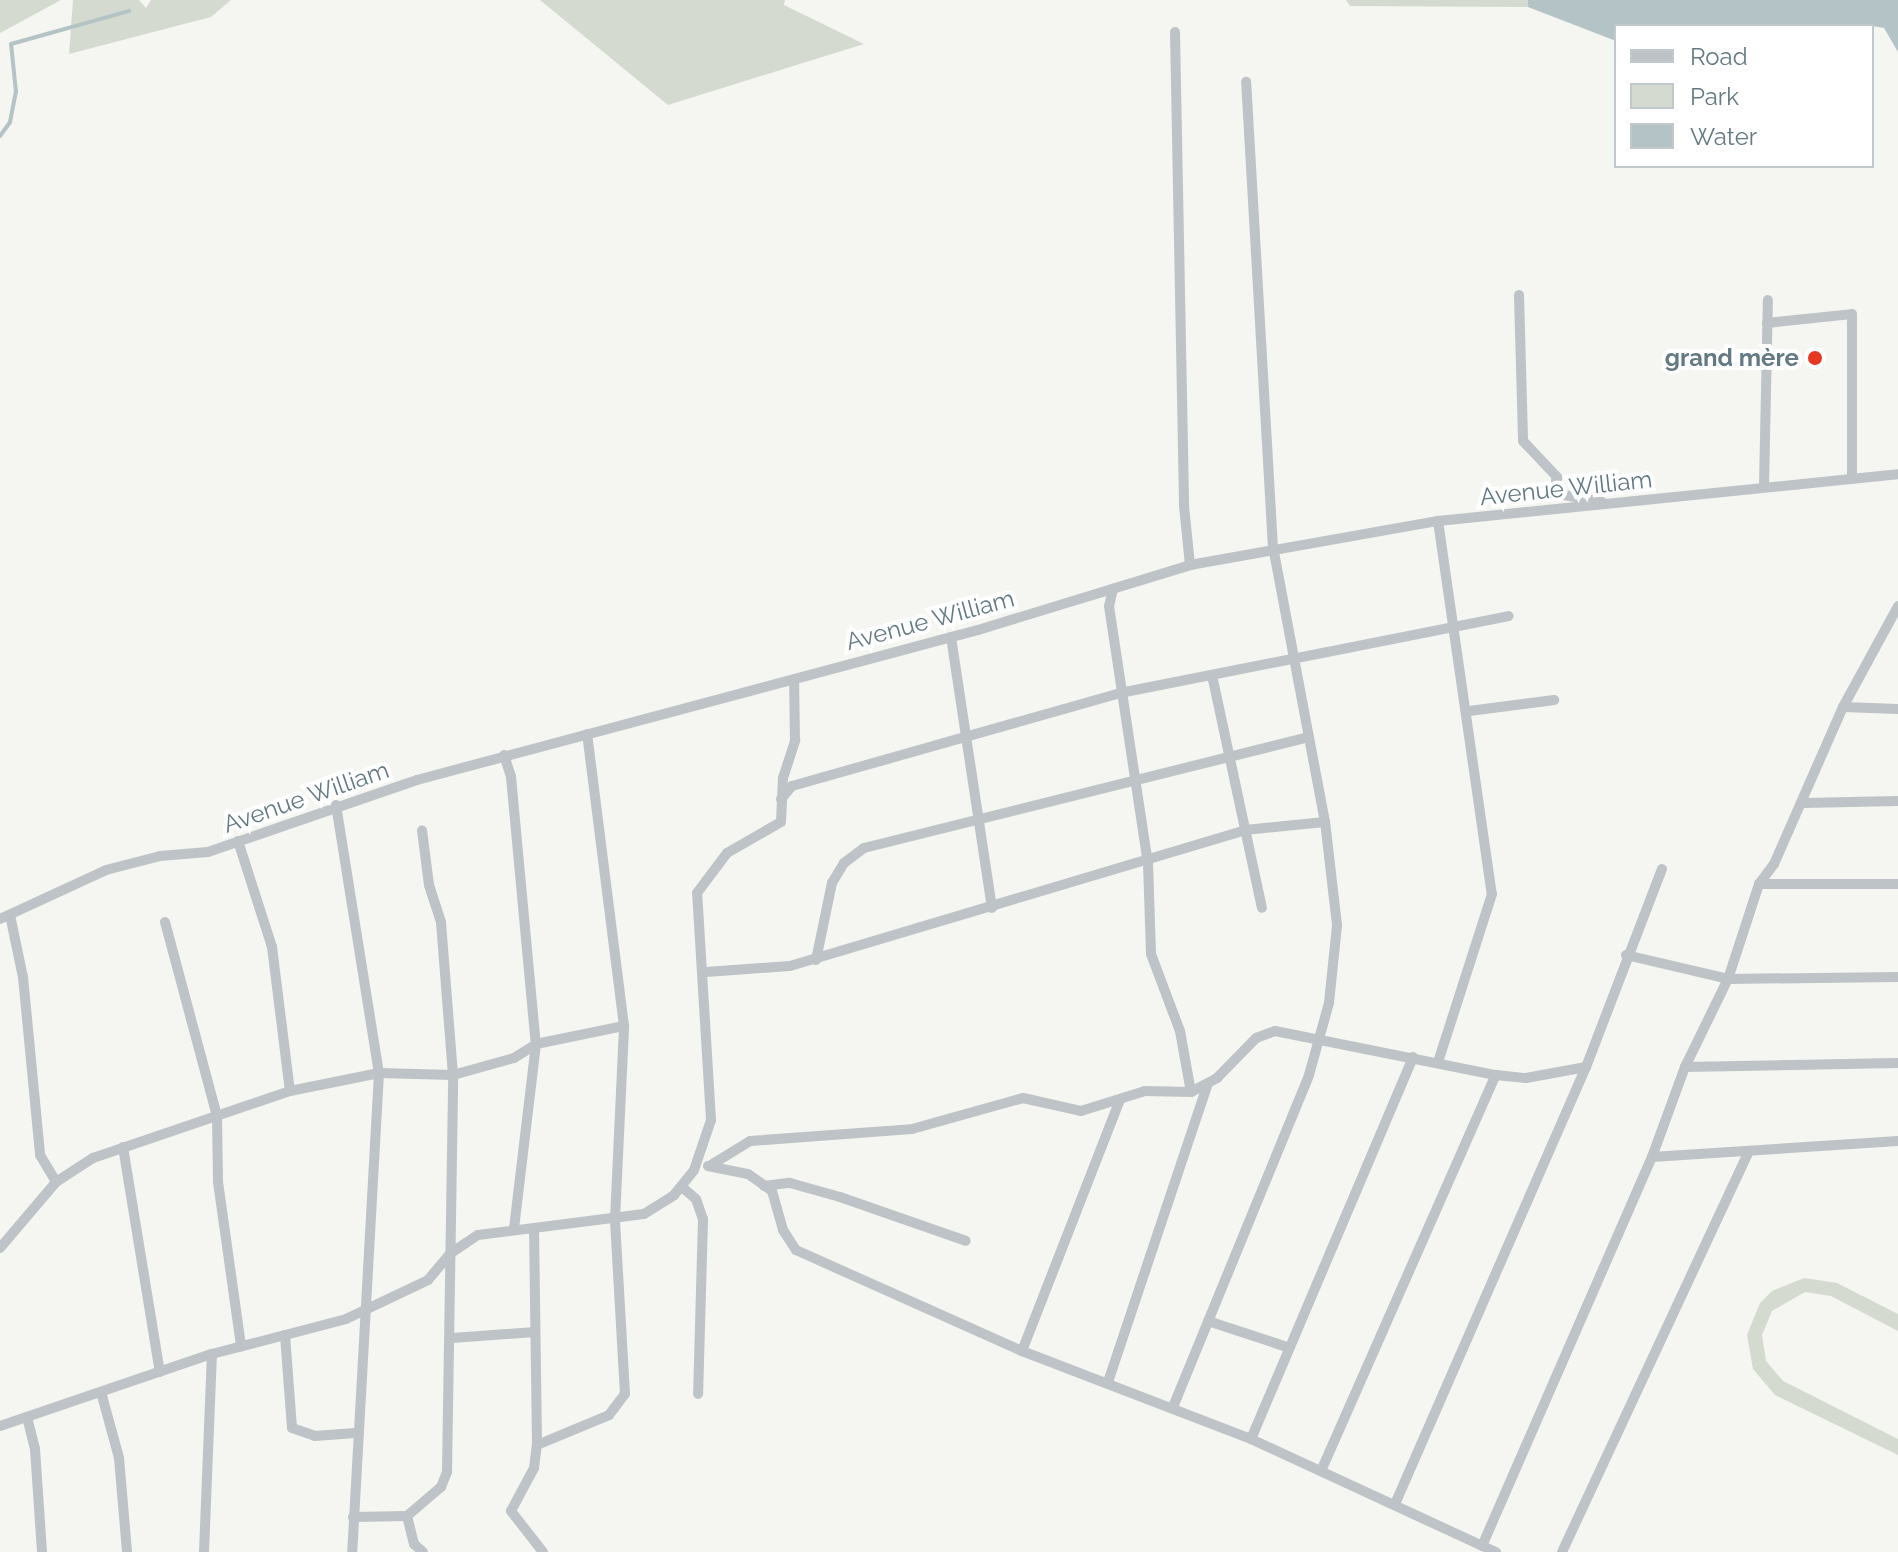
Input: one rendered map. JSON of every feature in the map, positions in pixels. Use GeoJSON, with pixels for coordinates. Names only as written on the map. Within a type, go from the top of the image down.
{"type":"FeatureCollection","features":[{"type":"Feature","properties":{"kind":"street"},"geometry":{"type":"LineString","coordinates":[[1175,32],[1184,506],[1190,565]]}},
{"type":"Feature","properties":{"kind":"street"},"geometry":{"type":"LineString","coordinates":[[1173,1407],[1320,1038],[1335,970],[1337,925],[1325,822],[1273,548],[1246,82]]}},
{"type":"Feature","properties":{"kind":"street"},"geometry":{"type":"LineString","coordinates":[[1519,295],[1523,441],[1557,477],[1553,493],[1610,504]]}},
{"type":"Feature","properties":{"kind":"street"},"geometry":{"type":"LineString","coordinates":[[1764,486],[1768,300]]}},
{"type":"Feature","properties":{"kind":"street"},"geometry":{"type":"LineString","coordinates":[[1767,323],[1852,314],[1852,477]]}},
{"type":"Feature","properties":{"kind":"street","name":"Avenue William"},"geometry":{"type":"LineString","coordinates":[[5,917],[106,870],[160,856],[208,852],[336,805],[504,755],[951,637],[1190,565],[1438,521],[1898,474]]}},
{"type":"Feature","properties":{"kind":"street"},"geometry":{"type":"LineString","coordinates":[[1438,521],[1452,625],[1469,711],[1492,894],[1438,1062]]}},
{"type":"Feature","properties":{"kind":"street"},"geometry":{"type":"LineString","coordinates":[[1113,589],[1109,606],[1125,692],[1148,863],[1151,954],[1180,1031],[1191,1092]]}},
{"type":"Feature","properties":{"kind":"street"},"geometry":{"type":"LineString","coordinates":[[1482,1546],[1652,1157],[1685,1067],[1728,979],[1759,884],[1803,803],[1843,707],[1898,606]]}},
{"type":"Feature","properties":{"kind":"street"},"geometry":{"type":"LineString","coordinates":[[780,800],[792,786],[1125,692],[1509,616]]}},
{"type":"Feature","properties":{"kind":"street"},"geometry":{"type":"LineString","coordinates":[[951,637],[976,820],[992,908]]}},
{"type":"Feature","properties":{"kind":"street"},"geometry":{"type":"LineString","coordinates":[[1212,675],[1262,908]]}},
{"type":"Feature","properties":{"kind":"street"},"geometry":{"type":"LineString","coordinates":[[0,1426],[212,1354],[364,1311],[428,1280],[451,1253],[478,1235],[615,1219],[659,1208],[682,1187],[694,1170],[711,1120],[706,972],[697,893],[727,853],[744,839],[778,826],[780,800],[795,740],[794,679]]}},
{"type":"Feature","properties":{"kind":"street"},"geometry":{"type":"LineString","coordinates":[[1469,711],[1554,700]]}},
{"type":"Feature","properties":{"kind":"street"},"geometry":{"type":"LineString","coordinates":[[1843,707],[1898,709]]}},
{"type":"Feature","properties":{"kind":"street"},"geometry":{"type":"LineString","coordinates":[[537,1445],[609,1415],[625,1394],[615,1219],[624,1026],[587,734]]}},
{"type":"Feature","properties":{"kind":"street"},"geometry":{"type":"LineString","coordinates":[[816,960],[832,883],[844,863],[864,848],[1308,737]]}},
{"type":"Feature","properties":{"kind":"street"},"geometry":{"type":"LineString","coordinates":[[504,755],[536,1044],[514,1229]]}},
{"type":"Feature","properties":{"kind":"street"},"geometry":{"type":"LineString","coordinates":[[1803,803],[1898,801]]}},
{"type":"Feature","properties":{"kind":"street"},"geometry":{"type":"LineString","coordinates":[[336,805],[379,1073],[355,1433],[352,1552]]}},
{"type":"Feature","properties":{"kind":"street"},"geometry":{"type":"LineString","coordinates":[[706,972],[762,970],[816,960],[1148,863],[1245,830],[1325,822]]}},
{"type":"Feature","properties":{"kind":"street"},"geometry":{"type":"LineString","coordinates":[[353,1517],[407,1516],[441,1487],[447,1472],[452,1338],[453,1075],[441,922],[429,885],[422,830]]}},
{"type":"Feature","properties":{"kind":"street"},"geometry":{"type":"LineString","coordinates":[[238,841],[272,947],[290,1091]]}},
{"type":"Feature","properties":{"kind":"street"},"geometry":{"type":"LineString","coordinates":[[1395,1504],[1586,1067],[1626,955],[1662,869]]}},
{"type":"Feature","properties":{"kind":"street"},"geometry":{"type":"LineString","coordinates":[[1759,884],[1898,884]]}},
{"type":"Feature","properties":{"kind":"street"},"geometry":{"type":"LineString","coordinates":[[5,917],[23,977],[40,1155],[56,1182]]}},
{"type":"Feature","properties":{"kind":"street"},"geometry":{"type":"LineString","coordinates":[[165,922],[217,1116],[218,1182],[241,1346]]}},
{"type":"Feature","properties":{"kind":"street"},"geometry":{"type":"LineString","coordinates":[[1626,955],[1728,979],[1898,977]]}},
{"type":"Feature","properties":{"kind":"street"},"geometry":{"type":"LineString","coordinates":[[0,1248],[56,1182],[93,1158],[123,1147],[290,1091],[379,1073],[453,1075],[514,1058],[536,1044],[624,1026]]}},
{"type":"Feature","properties":{"kind":"street"},"geometry":{"type":"LineString","coordinates":[[694,1170],[711,1165],[750,1141],[782,1135],[912,1129],[1023,1098],[1081,1111],[1119,1102],[1145,1091],[1191,1092],[1207,1086],[1264,1034],[1320,1038],[1496,1075],[1526,1078],[1586,1067]]}},
{"type":"Feature","properties":{"kind":"street"},"geometry":{"type":"LineString","coordinates":[[1251,1439],[1287,1347],[1413,1057]]}},
{"type":"Feature","properties":{"kind":"street"},"geometry":{"type":"LineString","coordinates":[[1685,1067],[1898,1063]]}},
{"type":"Feature","properties":{"kind":"street"},"geometry":{"type":"LineString","coordinates":[[1321,1471],[1496,1075]]}},
{"type":"Feature","properties":{"kind":"street"},"geometry":{"type":"LineString","coordinates":[[1108,1382],[1207,1086]]}},
{"type":"Feature","properties":{"kind":"street"},"geometry":{"type":"LineString","coordinates":[[1022,1351],[1119,1102]]}},
{"type":"Feature","properties":{"kind":"street"},"geometry":{"type":"LineString","coordinates":[[1652,1157],[1748,1154],[1898,1141]]}},
{"type":"Feature","properties":{"kind":"street"},"geometry":{"type":"LineString","coordinates":[[123,1147],[160,1372]]}},
{"type":"Feature","properties":{"kind":"street"},"geometry":{"type":"LineString","coordinates":[[1562,1552],[1748,1154]]}},
{"type":"Feature","properties":{"kind":"street"},"geometry":{"type":"LineString","coordinates":[[711,1165],[748,1174],[772,1191],[783,1230],[796,1250],[1022,1351],[1251,1439],[1496,1552]]}},
{"type":"Feature","properties":{"kind":"street"},"geometry":{"type":"LineString","coordinates":[[764,1186],[790,1183],[829,1193],[966,1241]]}},
{"type":"Feature","properties":{"kind":"street"},"geometry":{"type":"LineString","coordinates":[[682,1187],[696,1199],[703,1219],[698,1394]]}},
{"type":"Feature","properties":{"kind":"street"},"geometry":{"type":"LineString","coordinates":[[534,1228],[537,1445],[534,1468],[511,1511],[543,1552]]}},
{"type":"Feature","properties":{"kind":"street"},"geometry":{"type":"LineString","coordinates":[[1208,1321],[1287,1347]]}},
{"type":"Feature","properties":{"kind":"street"},"geometry":{"type":"LineString","coordinates":[[452,1338],[535,1332]]}},
{"type":"Feature","properties":{"kind":"street"},"geometry":{"type":"LineString","coordinates":[[285,1335],[292,1428],[315,1436],[355,1433]]}},
{"type":"Feature","properties":{"kind":"street"},"geometry":{"type":"LineString","coordinates":[[205,1552],[212,1354]]}},
{"type":"Feature","properties":{"kind":"street"},"geometry":{"type":"LineString","coordinates":[[101,1392],[119,1458],[127,1552]]}},
{"type":"Feature","properties":{"kind":"street"},"geometry":{"type":"LineString","coordinates":[[27,1417],[35,1449],[42,1552]]}},
{"type":"Feature","properties":{"kind":"street"},"geometry":{"type":"LineString","coordinates":[[407,1516],[412,1538],[423,1552]]}},
{"type":"Feature","properties":{"kind":"street"},"geometry":{"type":"LineString","coordinates":[[406,1552],[412,1538]]}},
{"type":"Feature","properties":{"kind":"green space"},"geometry":{"type":"Polygon","coordinates":[[[0,0],[61,0],[0,33],[0,0]]]}},
{"type":"Feature","properties":{"kind":"green space"},"geometry":{"type":"Polygon","coordinates":[[[73,0],[139,0],[146,8],[151,0],[231,0],[211,17],[69,54],[73,0]]]}},
{"type":"Feature","properties":{"kind":"green space"},"geometry":{"type":"Polygon","coordinates":[[[540,0],[785,0],[784,5],[864,44],[668,105],[540,0]]]}},
{"type":"Feature","properties":{"kind":"green space"},"geometry":{"type":"Polygon","coordinates":[[[1346,0],[1528,0],[1528,7],[1350,6],[1346,0]]]}},
{"type":"Feature","properties":{"kind":"green space"},"geometry":{"type":"Polygon","coordinates":[[[1804,1278],[1837,1283],[1898,1314],[1898,1331],[1831,1296],[1805,1292],[1772,1311],[1762,1335],[1766,1361],[1783,1381],[1898,1439],[1898,1455],[1775,1395],[1753,1369],[1747,1335],[1760,1303],[1772,1291],[1804,1278]]]}},
{"type":"Feature","properties":{"kind":"water"},"geometry":{"type":"Polygon","coordinates":[[[1528,0],[1898,0],[1898,52],[1884,28],[1874,24],[1614,24],[1614,40],[1528,7],[1528,0]]]}},
{"type":"Feature","properties":{"kind":"waterway"},"geometry":{"type":"LineString","coordinates":[[0,136],[10,122],[16,92],[11,44],[129,11]]}},
{"type":"Feature","properties":{"kind":"place","name":"grand mère"},"geometry":{"type":"Point","coordinates":[1815,358]}}]}
